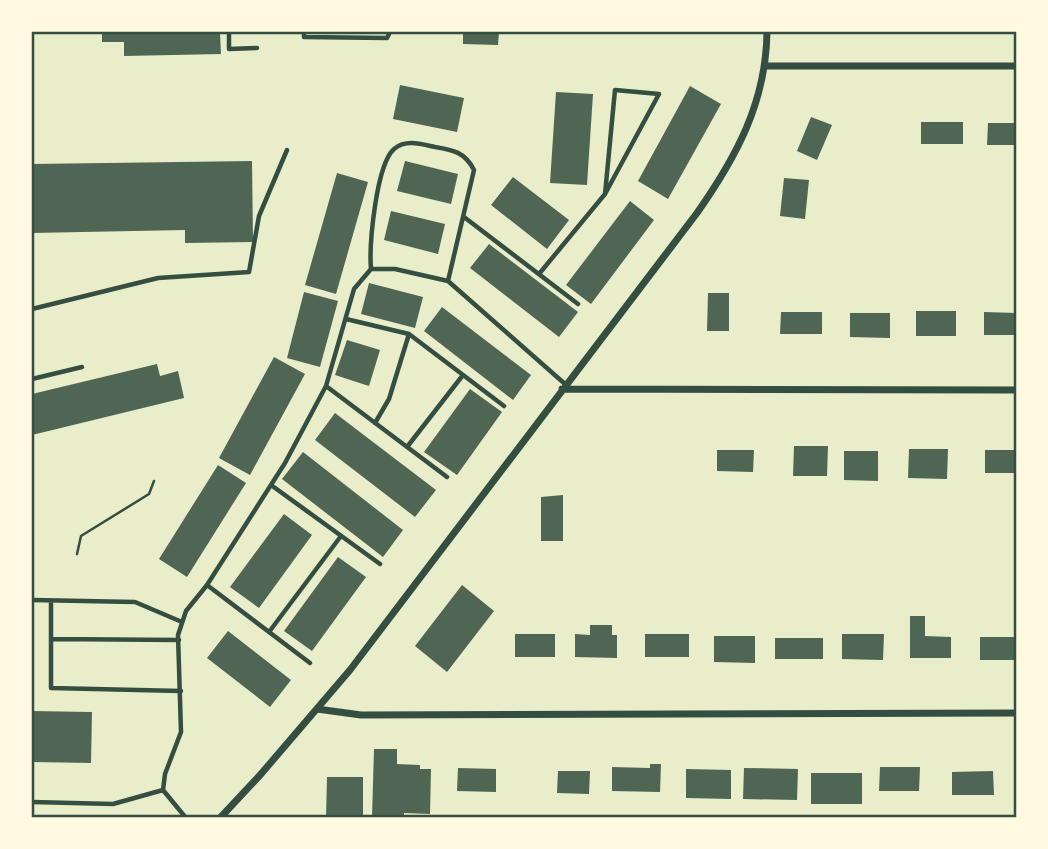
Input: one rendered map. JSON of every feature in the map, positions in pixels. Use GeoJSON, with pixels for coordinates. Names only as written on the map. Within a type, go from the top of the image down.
{"type":"FeatureCollection","features":[{"type":"Feature","properties":{"kind":"street"},"geometry":{"type":"LineString","coordinates":[[220,817],[350,670],[727,170],[751,120],[765,66],[767,32]]}},
{"type":"Feature","properties":{"kind":"street"},"geometry":{"type":"LineString","coordinates":[[765,66],[1017,66]]}},
{"type":"Feature","properties":{"kind":"street"},"geometry":{"type":"LineString","coordinates":[[564,386],[1017,390]]}},
{"type":"Feature","properties":{"kind":"street"},"geometry":{"type":"LineString","coordinates":[[317,709],[361,715],[1017,713]]}},
{"type":"Feature","properties":{"kind":"lane"},"geometry":{"type":"LineString","coordinates":[[229,32],[229,49],[257,48]]}},
{"type":"Feature","properties":{"kind":"lane"},"geometry":{"type":"LineString","coordinates":[[304,32],[304,37],[345,38],[387,38],[390,32]]}},
{"type":"Feature","properties":{"kind":"lane"},"geometry":{"type":"LineString","coordinates":[[539,274],[605,194],[659,94],[615,90],[605,194]]}},
{"type":"Feature","properties":{"kind":"lane"},"geometry":{"type":"LineString","coordinates":[[186,817],[163,790],[165,774],[181,732],[179,640],[186,611],[207,585],[271,485],[326,386],[354,289],[371,269],[373,213],[387,158],[394,149],[405,144],[414,142],[459,152],[474,170],[448,281]]}},
{"type":"Feature","properties":{"kind":"lane"},"geometry":{"type":"LineString","coordinates":[[32,309],[158,278],[249,272],[260,216],[287,150]]}},
{"type":"Feature","properties":{"kind":"lane"},"geometry":{"type":"LineString","coordinates":[[464,216],[578,304]]}},
{"type":"Feature","properties":{"kind":"lane"},"geometry":{"type":"LineString","coordinates":[[371,269],[395,269],[448,281],[564,386]]}},
{"type":"Feature","properties":{"kind":"lane"},"geometry":{"type":"LineString","coordinates":[[346,319],[409,334],[504,406]]}},
{"type":"Feature","properties":{"kind":"lane"},"geometry":{"type":"LineString","coordinates":[[375,423],[389,399],[409,334]]}},
{"type":"Feature","properties":{"kind":"lane"},"geometry":{"type":"LineString","coordinates":[[32,379],[82,367]]}},
{"type":"Feature","properties":{"kind":"lane"},"geometry":{"type":"LineString","coordinates":[[407,447],[463,375]]}},
{"type":"Feature","properties":{"kind":"lane"},"geometry":{"type":"LineString","coordinates":[[326,386],[447,477]]}},
{"type":"Feature","properties":{"kind":"lane"},"geometry":{"type":"LineString","coordinates":[[271,485],[380,565]]}},
{"type":"Feature","properties":{"kind":"lane"},"geometry":{"type":"LineString","coordinates":[[269,632],[341,536]]}},
{"type":"Feature","properties":{"kind":"lane"},"geometry":{"type":"LineString","coordinates":[[207,585],[310,663]]}},
{"type":"Feature","properties":{"kind":"lane"},"geometry":{"type":"LineString","coordinates":[[32,600],[135,602],[183,622]]}},
{"type":"Feature","properties":{"kind":"lane"},"geometry":{"type":"LineString","coordinates":[[51,601],[51,688],[181,691]]}},
{"type":"Feature","properties":{"kind":"lane"},"geometry":{"type":"LineString","coordinates":[[51,639],[179,640]]}},
{"type":"Feature","properties":{"kind":"lane"},"geometry":{"type":"LineString","coordinates":[[32,802],[113,804],[163,790]]}},
{"type":"Feature","properties":{"kind":"path"},"geometry":{"type":"LineString","coordinates":[[77,554],[81,536],[149,494],[154,481]]}},
{"type":"Feature","properties":{"kind":"building"},"geometry":{"type":"Polygon","coordinates":[[[102,32],[220,32],[221,54],[124,56],[124,42],[102,42],[102,32]]]}},
{"type":"Feature","properties":{"kind":"building"},"geometry":{"type":"Polygon","coordinates":[[[463,32],[499,32],[498,45],[463,44],[463,32]]]}},
{"type":"Feature","properties":{"kind":"building"},"geometry":{"type":"Polygon","coordinates":[[[400,85],[464,98],[457,132],[393,119],[400,85]]]}},
{"type":"Feature","properties":{"kind":"building"},"geometry":{"type":"Polygon","coordinates":[[[690,86],[721,104],[668,199],[638,181],[690,86]]]}},
{"type":"Feature","properties":{"kind":"building"},"geometry":{"type":"Polygon","coordinates":[[[556,92],[593,94],[587,185],[550,183],[556,92]]]}},
{"type":"Feature","properties":{"kind":"building"},"geometry":{"type":"Polygon","coordinates":[[[811,117],[832,125],[817,160],[797,151],[811,117]]]}},
{"type":"Feature","properties":{"kind":"building"},"geometry":{"type":"Polygon","coordinates":[[[921,122],[963,122],[963,144],[921,144],[921,122]]]}},
{"type":"Feature","properties":{"kind":"building"},"geometry":{"type":"Polygon","coordinates":[[[988,123],[1016,123],[1016,145],[987,145],[988,123]]]}},
{"type":"Feature","properties":{"kind":"building"},"geometry":{"type":"Polygon","coordinates":[[[252,161],[253,242],[185,243],[185,230],[32,233],[32,164],[252,161]]]}},
{"type":"Feature","properties":{"kind":"building"},"geometry":{"type":"Polygon","coordinates":[[[405,161],[458,174],[451,204],[397,191],[405,161]]]}},
{"type":"Feature","properties":{"kind":"building"},"geometry":{"type":"Polygon","coordinates":[[[337,173],[368,182],[336,294],[305,285],[337,173]]]}},
{"type":"Feature","properties":{"kind":"building"},"geometry":{"type":"Polygon","coordinates":[[[513,177],[569,220],[547,249],[491,205],[513,177]]]}},
{"type":"Feature","properties":{"kind":"building"},"geometry":{"type":"Polygon","coordinates":[[[784,178],[809,180],[805,219],[780,216],[784,178]]]}},
{"type":"Feature","properties":{"kind":"building"},"geometry":{"type":"Polygon","coordinates":[[[630,201],[654,220],[591,304],[566,285],[630,201]]]}},
{"type":"Feature","properties":{"kind":"building"},"geometry":{"type":"Polygon","coordinates":[[[391,211],[445,224],[438,254],[384,240],[391,211]]]}},
{"type":"Feature","properties":{"kind":"building"},"geometry":{"type":"Polygon","coordinates":[[[489,244],[578,312],[559,337],[470,268],[489,244]]]}},
{"type":"Feature","properties":{"kind":"building"},"geometry":{"type":"Polygon","coordinates":[[[369,283],[423,297],[415,328],[361,314],[369,283]]]}},
{"type":"Feature","properties":{"kind":"building"},"geometry":{"type":"Polygon","coordinates":[[[304,292],[338,301],[320,367],[287,358],[304,292]]]}},
{"type":"Feature","properties":{"kind":"building"},"geometry":{"type":"Polygon","coordinates":[[[708,293],[729,293],[729,331],[707,331],[708,293]]]}},
{"type":"Feature","properties":{"kind":"building"},"geometry":{"type":"Polygon","coordinates":[[[442,307],[531,375],[513,400],[424,331],[442,307]]]}},
{"type":"Feature","properties":{"kind":"building"},"geometry":{"type":"Polygon","coordinates":[[[916,311],[956,311],[956,336],[916,336],[916,311]]]}},
{"type":"Feature","properties":{"kind":"building"},"geometry":{"type":"Polygon","coordinates":[[[781,312],[822,312],[822,334],[780,334],[781,312]]]}},
{"type":"Feature","properties":{"kind":"building"},"geometry":{"type":"Polygon","coordinates":[[[984,312],[1016,313],[1016,335],[984,335],[984,312]]]}},
{"type":"Feature","properties":{"kind":"building"},"geometry":{"type":"Polygon","coordinates":[[[850,313],[890,313],[890,338],[850,337],[850,313]]]}},
{"type":"Feature","properties":{"kind":"building"},"geometry":{"type":"Polygon","coordinates":[[[347,340],[380,350],[369,386],[335,375],[347,340]]]}},
{"type":"Feature","properties":{"kind":"building"},"geometry":{"type":"Polygon","coordinates":[[[274,357],[305,374],[250,475],[219,458],[274,357]]]}},
{"type":"Feature","properties":{"kind":"building"},"geometry":{"type":"Polygon","coordinates":[[[157,364],[160,376],[178,371],[184,398],[32,435],[32,394],[157,364]]]}},
{"type":"Feature","properties":{"kind":"building"},"geometry":{"type":"Polygon","coordinates":[[[470,389],[502,412],[457,475],[424,452],[470,389]]]}},
{"type":"Feature","properties":{"kind":"building"},"geometry":{"type":"Polygon","coordinates":[[[335,413],[436,490],[415,517],[315,440],[335,413]]]}},
{"type":"Feature","properties":{"kind":"building"},"geometry":{"type":"Polygon","coordinates":[[[794,446],[828,446],[827,476],[793,476],[794,446]]]}},
{"type":"Feature","properties":{"kind":"building"},"geometry":{"type":"Polygon","coordinates":[[[909,449],[948,449],[947,479],[908,478],[909,449]]]}},
{"type":"Feature","properties":{"kind":"building"},"geometry":{"type":"Polygon","coordinates":[[[717,450],[754,450],[753,472],[717,471],[717,450]]]}},
{"type":"Feature","properties":{"kind":"building"},"geometry":{"type":"Polygon","coordinates":[[[985,450],[1016,450],[1016,473],[985,473],[985,450]]]}},
{"type":"Feature","properties":{"kind":"building"},"geometry":{"type":"Polygon","coordinates":[[[844,451],[878,451],[878,481],[844,480],[844,451]]]}},
{"type":"Feature","properties":{"kind":"building"},"geometry":{"type":"Polygon","coordinates":[[[303,452],[403,530],[383,557],[282,479],[303,452]]]}},
{"type":"Feature","properties":{"kind":"building"},"geometry":{"type":"Polygon","coordinates":[[[218,465],[246,483],[187,577],[159,559],[218,465]]]}},
{"type":"Feature","properties":{"kind":"building"},"geometry":{"type":"Polygon","coordinates":[[[563,495],[563,541],[541,541],[541,497],[563,495]]]}},
{"type":"Feature","properties":{"kind":"building"},"geometry":{"type":"Polygon","coordinates":[[[284,514],[312,535],[259,608],[230,587],[284,514]]]}},
{"type":"Feature","properties":{"kind":"building"},"geometry":{"type":"Polygon","coordinates":[[[338,557],[366,577],[312,651],[284,631],[338,557]]]}},
{"type":"Feature","properties":{"kind":"building"},"geometry":{"type":"Polygon","coordinates":[[[462,585],[494,611],[447,672],[415,646],[462,585]]]}},
{"type":"Feature","properties":{"kind":"building"},"geometry":{"type":"Polygon","coordinates":[[[910,616],[925,616],[925,636],[951,637],[951,658],[910,658],[910,616]]]}},
{"type":"Feature","properties":{"kind":"building"},"geometry":{"type":"Polygon","coordinates":[[[590,625],[612,625],[612,635],[617,635],[617,658],[575,657],[575,634],[590,635],[590,625]]]}},
{"type":"Feature","properties":{"kind":"building"},"geometry":{"type":"Polygon","coordinates":[[[228,631],[291,680],[270,707],[207,658],[228,631]]]}},
{"type":"Feature","properties":{"kind":"building"},"geometry":{"type":"Polygon","coordinates":[[[515,634],[555,634],[555,657],[515,657],[515,634]]]}},
{"type":"Feature","properties":{"kind":"building"},"geometry":{"type":"Polygon","coordinates":[[[645,634],[689,634],[689,657],[645,657],[645,634]]]}},
{"type":"Feature","properties":{"kind":"building"},"geometry":{"type":"Polygon","coordinates":[[[842,634],[884,634],[883,660],[842,659],[842,634]]]}},
{"type":"Feature","properties":{"kind":"building"},"geometry":{"type":"Polygon","coordinates":[[[714,636],[755,636],[755,663],[714,662],[714,636]]]}},
{"type":"Feature","properties":{"kind":"building"},"geometry":{"type":"Polygon","coordinates":[[[980,637],[1016,637],[1016,660],[980,660],[980,637]]]}},
{"type":"Feature","properties":{"kind":"building"},"geometry":{"type":"Polygon","coordinates":[[[775,638],[823,638],[823,659],[775,659],[775,638]]]}},
{"type":"Feature","properties":{"kind":"building"},"geometry":{"type":"Polygon","coordinates":[[[32,711],[92,712],[91,763],[32,762],[32,711]]]}},
{"type":"Feature","properties":{"kind":"building"},"geometry":{"type":"Polygon","coordinates":[[[374,749],[397,749],[397,764],[420,765],[420,769],[431,769],[430,814],[404,813],[404,818],[372,818],[374,749]]]}},
{"type":"Feature","properties":{"kind":"building"},"geometry":{"type":"Polygon","coordinates":[[[650,764],[661,764],[660,792],[612,791],[612,767],[650,768],[650,764]]]}},
{"type":"Feature","properties":{"kind":"building"},"geometry":{"type":"Polygon","coordinates":[[[880,767],[920,767],[919,791],[879,791],[880,767]]]}},
{"type":"Feature","properties":{"kind":"building"},"geometry":{"type":"Polygon","coordinates":[[[458,768],[496,769],[496,792],[457,791],[458,768]]]}},
{"type":"Feature","properties":{"kind":"building"},"geometry":{"type":"Polygon","coordinates":[[[744,768],[798,769],[797,800],[743,799],[744,768]]]}},
{"type":"Feature","properties":{"kind":"building"},"geometry":{"type":"Polygon","coordinates":[[[686,769],[731,770],[731,799],[686,798],[686,769]]]}},
{"type":"Feature","properties":{"kind":"building"},"geometry":{"type":"Polygon","coordinates":[[[558,771],[590,771],[589,794],[557,793],[558,771]]]}},
{"type":"Feature","properties":{"kind":"building"},"geometry":{"type":"Polygon","coordinates":[[[993,771],[994,795],[952,795],[952,772],[993,771]]]}},
{"type":"Feature","properties":{"kind":"building"},"geometry":{"type":"Polygon","coordinates":[[[811,773],[862,773],[862,804],[811,804],[811,773]]]}},
{"type":"Feature","properties":{"kind":"building"},"geometry":{"type":"Polygon","coordinates":[[[327,777],[363,777],[363,818],[326,818],[327,777]]]}}]}
